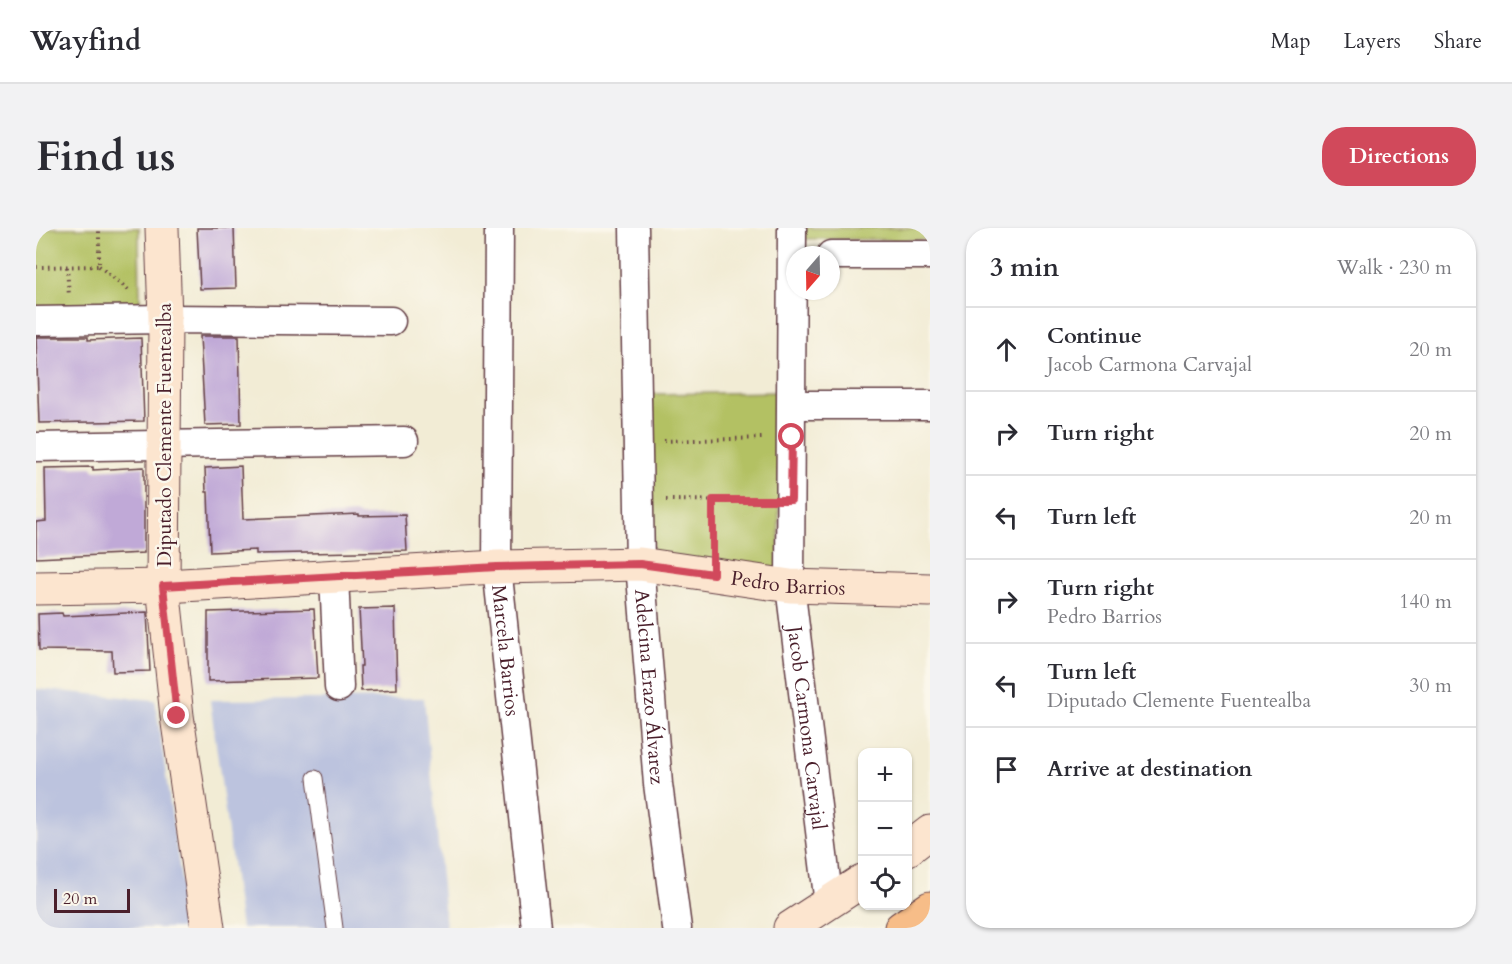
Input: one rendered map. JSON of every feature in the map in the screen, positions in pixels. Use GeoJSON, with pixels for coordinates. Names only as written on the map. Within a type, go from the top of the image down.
{"type":"FeatureCollection","features":[{"type":"Feature","properties":{"kind":"main road"},"geometry":{"type":"LineString","coordinates":[[900,928],[930,908]]}},
{"type":"Feature","properties":{"kind":"street","name":"Diputado Clemente Fuentealba"},"geometry":{"type":"LineString","coordinates":[[162,228],[165,320],[163,586],[177,716],[208,928]]}},
{"type":"Feature","properties":{"kind":"street","name":"Marcela Barrios"},"geometry":{"type":"LineString","coordinates":[[499,228],[497,567],[536,928]]}},
{"type":"Feature","properties":{"kind":"street","name":"Adelcina Erazo Álvarez"},"geometry":{"type":"LineString","coordinates":[[634,228],[640,564],[658,784],[677,928]]}},
{"type":"Feature","properties":{"kind":"street"},"geometry":{"type":"LineString","coordinates":[[840,255],[930,255]]}},
{"type":"Feature","properties":{"kind":"street","name":"Jacob Carmona Carvajal"},"geometry":{"type":"LineString","coordinates":[[793,300],[790,586],[829,904]]}},
{"type":"Feature","properties":{"kind":"street"},"geometry":{"type":"LineString","coordinates":[[36,321],[391,321]]}},
{"type":"Feature","properties":{"kind":"street"},"geometry":{"type":"LineString","coordinates":[[792,405],[930,405]]}},
{"type":"Feature","properties":{"kind":"street"},"geometry":{"type":"LineString","coordinates":[[36,447],[404,441]]}},
{"type":"Feature","properties":{"kind":"street","name":"Pedro Barrios"},"geometry":{"type":"LineString","coordinates":[[36,588],[163,586],[497,567],[640,564],[790,586],[930,590]]}},
{"type":"Feature","properties":{"kind":"street"},"geometry":{"type":"LineString","coordinates":[[334,576],[339,687]]}},
{"type":"Feature","properties":{"kind":"street"},"geometry":{"type":"LineString","coordinates":[[912,846],[930,832]]}},
{"type":"Feature","properties":{"kind":"street"},"geometry":{"type":"LineString","coordinates":[[790,928],[858,884]]}},
{"type":"Feature","properties":{"kind":"lane"},"geometry":{"type":"LineString","coordinates":[[315,778],[335,928]]}},
{"type":"Feature","properties":{"kind":"path"},"geometry":{"type":"LineString","coordinates":[[36,267],[99,266],[99,228]]}},
{"type":"Feature","properties":{"kind":"path"},"geometry":{"type":"LineString","coordinates":[[663,441],[792,437]]}},
{"type":"Feature","properties":{"kind":"path"},"geometry":{"type":"LineString","coordinates":[[662,500],[791,500]]}},
{"type":"Feature","properties":{"kind":"path"},"geometry":{"type":"LineString","coordinates":[[713,500],[713,574]]}},
{"type":"Feature","properties":{"kind":"shaded area"},"geometry":{"type":"Polygon","coordinates":[[[36,689],[155,700],[188,928],[36,928],[36,689]]]}},
{"type":"Feature","properties":{"kind":"shaded area"},"geometry":{"type":"Polygon","coordinates":[[[424,698],[446,928],[241,928],[210,700],[424,698]]]}},
{"type":"Feature","properties":{"kind":"green space"},"geometry":{"type":"Polygon","coordinates":[[[36,228],[139,228],[140,307],[36,308],[36,228]]]}},
{"type":"Feature","properties":{"kind":"green space"},"geometry":{"type":"Polygon","coordinates":[[[804,228],[930,228],[930,240],[804,239],[804,228]]]}},
{"type":"Feature","properties":{"kind":"green space"},"geometry":{"type":"Polygon","coordinates":[[[779,392],[779,572],[653,554],[650,394],[779,392]]]}},
{"type":"Feature","properties":{"kind":"building"},"geometry":{"type":"Polygon","coordinates":[[[197,228],[234,228],[236,288],[200,289],[197,228]]]}},
{"type":"Feature","properties":{"kind":"building"},"geometry":{"type":"Polygon","coordinates":[[[200,336],[239,336],[241,424],[205,425],[200,336]]]}},
{"type":"Feature","properties":{"kind":"building"},"geometry":{"type":"Polygon","coordinates":[[[36,337],[88,337],[88,340],[141,338],[144,421],[39,423],[36,337]]]}},
{"type":"Feature","properties":{"kind":"building"},"geometry":{"type":"Polygon","coordinates":[[[241,466],[243,519],[359,514],[359,516],[405,515],[407,551],[256,554],[256,550],[210,552],[205,468],[241,466]]]}},
{"type":"Feature","properties":{"kind":"building"},"geometry":{"type":"Polygon","coordinates":[[[93,467],[93,470],[144,467],[144,553],[36,558],[36,522],[46,521],[45,468],[93,467]]]}},
{"type":"Feature","properties":{"kind":"building"},"geometry":{"type":"Polygon","coordinates":[[[395,608],[397,689],[361,691],[359,609],[395,608]]]}},
{"type":"Feature","properties":{"kind":"building"},"geometry":{"type":"Polygon","coordinates":[[[314,609],[318,678],[208,681],[208,612],[314,609]]]}},
{"type":"Feature","properties":{"kind":"building"},"geometry":{"type":"Polygon","coordinates":[[[147,612],[150,671],[113,672],[112,651],[39,650],[38,614],[62,613],[63,616],[147,612]]]}},
{"type":"Feature","properties":{"kind":"route"},"geometry":{"type":"LineString","coordinates":[[177,716],[163,586],[497,567],[640,564],[713,574],[713,500],[791,500],[792,437]]}}]}
